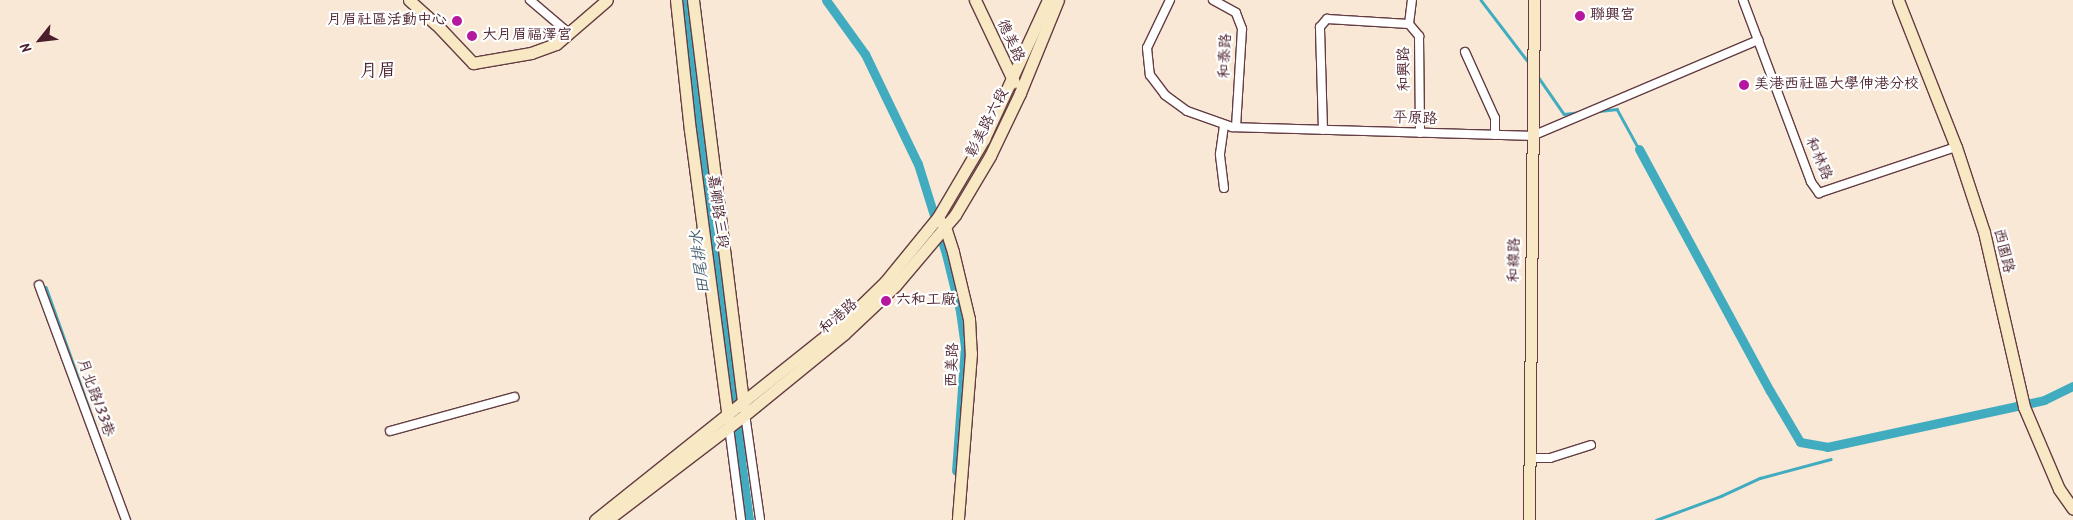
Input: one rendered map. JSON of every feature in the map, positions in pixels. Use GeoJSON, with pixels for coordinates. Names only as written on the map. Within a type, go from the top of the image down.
{"type":"FeatureCollection","features":[{"type":"Feature","properties":{"kind":"street"},"geometry":{"type":"LineString","coordinates":[[409,0],[436,24],[473,63],[531,53],[556,44],[570,34],[607,0]]}},
{"type":"Feature","properties":{"kind":"street"},"geometry":{"type":"LineString","coordinates":[[530,0],[570,34]]}},
{"type":"Feature","properties":{"kind":"street","name":"嘉卿路三段"},"geometry":{"type":"LineString","coordinates":[[676,0],[690,130],[736,415]]}},
{"type":"Feature","properties":{"kind":"street","name":"嘉卿路三段"},"geometry":{"type":"LineString","coordinates":[[693,0],[736,415]]}},
{"type":"Feature","properties":{"kind":"street","name":"德美路"},"geometry":{"type":"LineString","coordinates":[[975,0],[1020,93]]}},
{"type":"Feature","properties":{"kind":"street","name":"彰美路六段"},"geometry":{"type":"LineString","coordinates":[[938,217],[978,149],[1048,0]]}},
{"type":"Feature","properties":{"kind":"street","name":"彰美路六段"},"geometry":{"type":"LineString","coordinates":[[945,227],[955,215],[990,156],[1020,93],[1058,0]]}},
{"type":"Feature","properties":{"kind":"street","name":"平原路"},"geometry":{"type":"LineString","coordinates":[[1170,0],[1147,48],[1150,74],[1165,95],[1187,111],[1224,125],[1236,127],[1532,136],[1758,40]]}},
{"type":"Feature","properties":{"kind":"street","name":"和泰路"},"geometry":{"type":"LineString","coordinates":[[1213,0],[1236,13],[1242,29],[1236,127]]}},
{"type":"Feature","properties":{"kind":"street"},"geometry":{"type":"LineString","coordinates":[[1323,130],[1320,27],[1327,19],[1409,24],[1412,0]]}},
{"type":"Feature","properties":{"kind":"street","name":"和線路"},"geometry":{"type":"LineString","coordinates":[[1528,520],[1534,0]]}},
{"type":"Feature","properties":{"kind":"street","name":"和林路"},"geometry":{"type":"LineString","coordinates":[[1743,0],[1810,182],[1819,193],[1956,147]]}},
{"type":"Feature","properties":{"kind":"street","name":"西園路"},"geometry":{"type":"LineString","coordinates":[[1898,0],[1956,147],[1984,232],[2024,407],[2059,489],[2073,508]]}},
{"type":"Feature","properties":{"kind":"street","name":"和興路"},"geometry":{"type":"LineString","coordinates":[[1409,24],[1419,36],[1420,133]]}},
{"type":"Feature","properties":{"kind":"street"},"geometry":{"type":"LineString","coordinates":[[1464,52],[1495,118],[1495,135]]}},
{"type":"Feature","properties":{"kind":"street"},"geometry":{"type":"LineString","coordinates":[[1224,125],[1220,154],[1224,188]]}},
{"type":"Feature","properties":{"kind":"street"},"geometry":{"type":"LineString","coordinates":[[978,149],[990,156]]}},
{"type":"Feature","properties":{"kind":"street","name":"和港路"},"geometry":{"type":"LineString","coordinates":[[933,232],[938,217]]}},
{"type":"Feature","properties":{"kind":"street","name":"西美路"},"geometry":{"type":"LineString","coordinates":[[938,217],[945,227],[964,291],[969,318],[970,353],[958,520]]}},
{"type":"Feature","properties":{"kind":"street","name":"和港路"},"geometry":{"type":"LineString","coordinates":[[607,520],[736,415],[848,319],[933,232],[945,227]]}},
{"type":"Feature","properties":{"kind":"street","name":"月北路133巷"},"geometry":{"type":"LineString","coordinates":[[39,284],[126,520]]}},
{"type":"Feature","properties":{"kind":"street"},"geometry":{"type":"LineString","coordinates":[[390,431],[514,397]]}},
{"type":"Feature","properties":{"kind":"street"},"geometry":{"type":"LineString","coordinates":[[736,415],[741,520]]}},
{"type":"Feature","properties":{"kind":"street"},"geometry":{"type":"LineString","coordinates":[[736,415],[760,520]]}},
{"type":"Feature","properties":{"kind":"street","name":"和港路"},"geometry":{"type":"LineString","coordinates":[[595,520],[736,415]]}},
{"type":"Feature","properties":{"kind":"street"},"geometry":{"type":"LineString","coordinates":[[1529,458],[1550,458],[1591,445]]}},
{"type":"Feature","properties":{"kind":"water"},"geometry":{"type":"Polygon","coordinates":[[[743,437],[754,520],[744,520],[735,444],[743,437]]]}},
{"type":"Feature","properties":{"kind":"waterway","name":"田尾排水"},"geometry":{"type":"LineString","coordinates":[[684,0],[715,228],[741,458]]}},
{"type":"Feature","properties":{"kind":"waterway"},"geometry":{"type":"LineString","coordinates":[[826,0],[865,54],[918,164],[946,254],[960,311],[965,346],[956,471]]}},
{"type":"Feature","properties":{"kind":"waterway"},"geometry":{"type":"LineString","coordinates":[[1481,0],[1530,64]]}},
{"type":"Feature","properties":{"kind":"waterway"},"geometry":{"type":"LineString","coordinates":[[1537,75],[1564,114],[1581,112]]}},
{"type":"Feature","properties":{"kind":"waterway"},"geometry":{"type":"LineString","coordinates":[[1599,111],[1617,109],[1639,149]]}},
{"type":"Feature","properties":{"kind":"waterway"},"geometry":{"type":"LineString","coordinates":[[1639,149],[1770,391],[1800,442],[1827,447],[2044,400],[2073,386]]}},
{"type":"Feature","properties":{"kind":"waterway"},"geometry":{"type":"LineString","coordinates":[[46,287],[109,464]]}},
{"type":"Feature","properties":{"kind":"waterway"},"geometry":{"type":"LineString","coordinates":[[1656,520],[1721,496],[1760,478],[1831,459]]}},
{"type":"Feature","properties":{"kind":"place","name":"聯興宮"},"geometry":{"type":"Point","coordinates":[1580,16]}},
{"type":"Feature","properties":{"kind":"place","name":"月眉社區活動中心"},"geometry":{"type":"Point","coordinates":[457,21]}},
{"type":"Feature","properties":{"kind":"place","name":"大月眉福澤宮"},"geometry":{"type":"Point","coordinates":[472,36]}},
{"type":"Feature","properties":{"kind":"place","name":"美港西社區大學伸港分校"},"geometry":{"type":"Point","coordinates":[1744,85]}},
{"type":"Feature","properties":{"kind":"place","name":"六和工廠"},"geometry":{"type":"Point","coordinates":[886,301]}},
{"type":"Feature","properties":{"kind":"district","name":"月眉"},"geometry":{"type":"Point","coordinates":[378,72]}}]}
